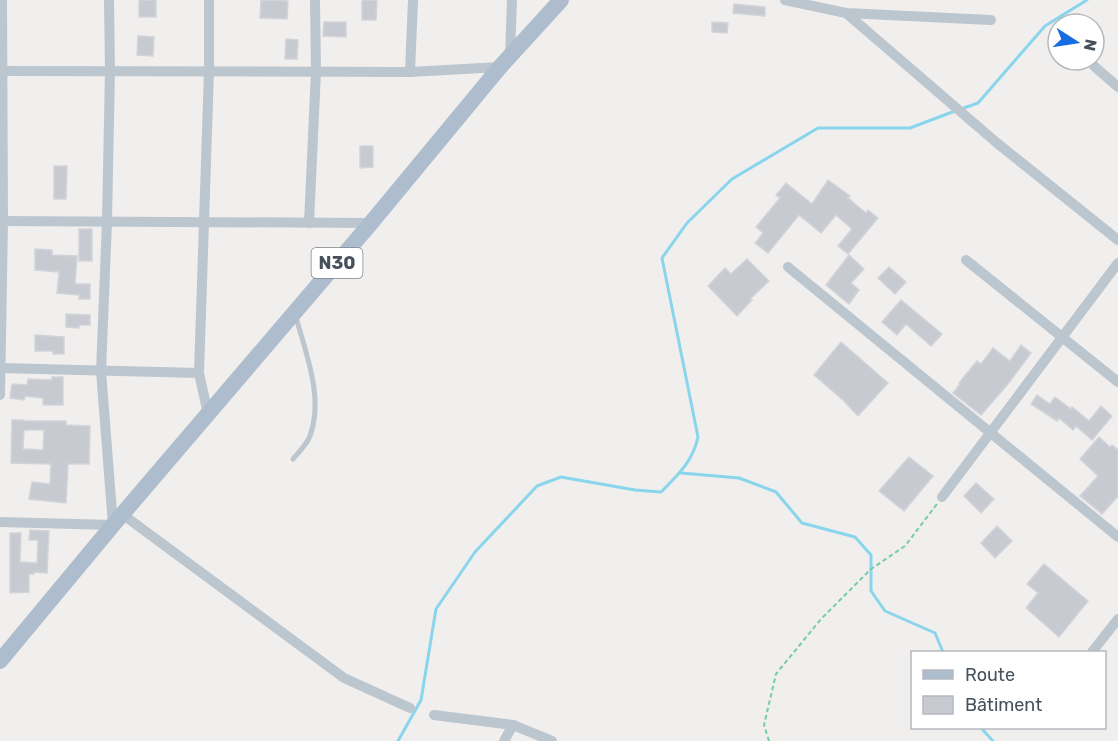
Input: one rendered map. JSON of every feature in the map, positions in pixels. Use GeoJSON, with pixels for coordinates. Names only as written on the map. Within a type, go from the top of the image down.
{"type":"FeatureCollection","features":[{"type":"Feature","properties":{"kind":"main road","name":"N30"},"geometry":{"type":"LineString","coordinates":[[0,661],[117,519],[371,223],[505,61],[561,0]]}},
{"type":"Feature","properties":{"kind":"street"},"geometry":{"type":"LineString","coordinates":[[0,395],[2,0]]}},
{"type":"Feature","properties":{"kind":"street"},"geometry":{"type":"LineString","coordinates":[[109,0],[107,222],[101,370],[117,519]]}},
{"type":"Feature","properties":{"kind":"street"},"geometry":{"type":"LineString","coordinates":[[208,414],[199,373],[209,71],[209,0]]}},
{"type":"Feature","properties":{"kind":"street"},"geometry":{"type":"LineString","coordinates":[[309,223],[316,70],[315,0]]}},
{"type":"Feature","properties":{"kind":"street"},"geometry":{"type":"LineString","coordinates":[[410,72],[413,0]]}},
{"type":"Feature","properties":{"kind":"street"},"geometry":{"type":"LineString","coordinates":[[1,71],[410,72],[505,61],[512,0]]}},
{"type":"Feature","properties":{"kind":"street"},"geometry":{"type":"LineString","coordinates":[[785,0],[846,13],[991,20]]}},
{"type":"Feature","properties":{"kind":"street"},"geometry":{"type":"LineString","coordinates":[[846,13],[997,142],[1118,240]]}},
{"type":"Feature","properties":{"kind":"street"},"geometry":{"type":"LineString","coordinates":[[1101,72],[1118,87]]}},
{"type":"Feature","properties":{"kind":"street"},"geometry":{"type":"LineString","coordinates":[[1,221],[371,223]]}},
{"type":"Feature","properties":{"kind":"street"},"geometry":{"type":"LineString","coordinates":[[966,260],[1118,382]]}},
{"type":"Feature","properties":{"kind":"street"},"geometry":{"type":"LineString","coordinates":[[942,497],[1118,263]]}},
{"type":"Feature","properties":{"kind":"street"},"geometry":{"type":"LineString","coordinates":[[788,267],[1118,537]]}},
{"type":"Feature","properties":{"kind":"street"},"geometry":{"type":"LineString","coordinates":[[1,368],[199,373]]}},
{"type":"Feature","properties":{"kind":"street"},"geometry":{"type":"LineString","coordinates":[[0,522],[117,519],[344,678],[411,708]]}},
{"type":"Feature","properties":{"kind":"street"},"geometry":{"type":"LineString","coordinates":[[1093,651],[1118,619]]}},
{"type":"Feature","properties":{"kind":"street"},"geometry":{"type":"LineString","coordinates":[[434,715],[513,725],[552,741]]}},
{"type":"Feature","properties":{"kind":"street"},"geometry":{"type":"LineString","coordinates":[[504,741],[513,725]]}},
{"type":"Feature","properties":{"kind":"lane"},"geometry":{"type":"LineString","coordinates":[[293,459],[310,438],[315,411],[311,374],[294,312]]}},
{"type":"Feature","properties":{"kind":"path"},"geometry":{"type":"LineString","coordinates":[[769,741],[764,725],[777,674],[821,619],[871,568],[905,546],[942,497]]}},
{"type":"Feature","properties":{"kind":"building"},"geometry":{"type":"Polygon","coordinates":[[[139,0],[156,0],[156,17],[139,17],[139,0]]]}},
{"type":"Feature","properties":{"kind":"building"},"geometry":{"type":"Polygon","coordinates":[[[261,0],[288,1],[287,19],[260,18],[261,0]]]}},
{"type":"Feature","properties":{"kind":"building"},"geometry":{"type":"Polygon","coordinates":[[[362,0],[377,0],[376,20],[362,20],[362,0]]]}},
{"type":"Feature","properties":{"kind":"building"},"geometry":{"type":"Polygon","coordinates":[[[734,4],[765,7],[765,16],[733,13],[734,4]]]}},
{"type":"Feature","properties":{"kind":"building"},"geometry":{"type":"Polygon","coordinates":[[[324,22],[346,22],[346,37],[323,36],[324,22]]]}},
{"type":"Feature","properties":{"kind":"building"},"geometry":{"type":"Polygon","coordinates":[[[712,22],[728,23],[727,33],[712,32],[712,22]]]}},
{"type":"Feature","properties":{"kind":"building"},"geometry":{"type":"Polygon","coordinates":[[[138,36],[154,37],[153,56],[137,55],[138,36]]]}},
{"type":"Feature","properties":{"kind":"building"},"geometry":{"type":"Polygon","coordinates":[[[286,39],[298,40],[297,59],[285,59],[286,39]]]}},
{"type":"Feature","properties":{"kind":"building"},"geometry":{"type":"Polygon","coordinates":[[[360,146],[373,146],[373,167],[360,168],[360,146]]]}},
{"type":"Feature","properties":{"kind":"building"},"geometry":{"type":"Polygon","coordinates":[[[54,166],[67,166],[66,199],[54,199],[54,166]]]}},
{"type":"Feature","properties":{"kind":"building"},"geometry":{"type":"Polygon","coordinates":[[[828,180],[850,196],[848,198],[866,213],[868,210],[878,218],[848,254],[838,246],[852,229],[836,215],[821,233],[799,215],[768,253],[755,243],[763,233],[756,227],[780,198],[776,195],[786,183],[812,204],[828,180]]]}},
{"type":"Feature","properties":{"kind":"building"},"geometry":{"type":"Polygon","coordinates":[[[79,229],[92,229],[92,261],[79,261],[79,229]]]}},
{"type":"Feature","properties":{"kind":"building"},"geometry":{"type":"Polygon","coordinates":[[[35,249],[52,250],[52,255],[77,256],[75,284],[90,284],[90,299],[79,299],[79,295],[57,293],[59,272],[35,270],[35,249]]]}},
{"type":"Feature","properties":{"kind":"building"},"geometry":{"type":"Polygon","coordinates":[[[849,255],[864,269],[851,283],[859,290],[849,304],[826,285],[849,255]]]}},
{"type":"Feature","properties":{"kind":"building"},"geometry":{"type":"Polygon","coordinates":[[[747,259],[769,281],[750,299],[752,300],[737,316],[708,286],[725,268],[731,274],[747,259]]]}},
{"type":"Feature","properties":{"kind":"building"},"geometry":{"type":"Polygon","coordinates":[[[889,267],[906,282],[895,294],[878,278],[889,267]]]}},
{"type":"Feature","properties":{"kind":"building"},"geometry":{"type":"Polygon","coordinates":[[[901,300],[942,334],[931,346],[906,324],[897,335],[882,322],[901,300]]]}},
{"type":"Feature","properties":{"kind":"building"},"geometry":{"type":"Polygon","coordinates":[[[66,314],[90,315],[90,325],[79,325],[79,328],[66,327],[66,314]]]}},
{"type":"Feature","properties":{"kind":"building"},"geometry":{"type":"Polygon","coordinates":[[[35,335],[64,337],[64,354],[53,354],[53,351],[35,351],[35,335]]]}},
{"type":"Feature","properties":{"kind":"building"},"geometry":{"type":"Polygon","coordinates":[[[841,342],[888,383],[858,416],[814,375],[841,342]]]}},
{"type":"Feature","properties":{"kind":"building"},"geometry":{"type":"Polygon","coordinates":[[[1021,345],[1031,353],[981,415],[953,393],[977,361],[981,364],[993,348],[1010,361],[1021,345]]]}},
{"type":"Feature","properties":{"kind":"building"},"geometry":{"type":"Polygon","coordinates":[[[52,377],[63,377],[63,405],[43,405],[43,398],[25,396],[24,400],[10,398],[12,384],[27,385],[28,379],[52,380],[52,377]]]}},
{"type":"Feature","properties":{"kind":"building"},"geometry":{"type":"Polygon","coordinates":[[[1037,395],[1050,404],[1055,397],[1089,421],[1101,406],[1112,416],[1092,440],[1076,426],[1073,430],[1059,418],[1057,421],[1031,404],[1037,395]]]}},
{"type":"Feature","properties":{"kind":"building"},"geometry":{"type":"Polygon","coordinates":[[[12,420],[66,421],[66,425],[90,426],[89,464],[68,464],[66,503],[29,499],[32,482],[50,484],[51,464],[11,463],[12,420]],[[24,430],[23,449],[43,450],[44,430],[24,430]]]}},
{"type":"Feature","properties":{"kind":"building"},"geometry":{"type":"Polygon","coordinates":[[[1099,437],[1110,447],[1112,445],[1118,450],[1118,496],[1102,514],[1080,496],[1098,476],[1080,459],[1099,437]]]}},
{"type":"Feature","properties":{"kind":"building"},"geometry":{"type":"Polygon","coordinates":[[[909,457],[933,476],[904,511],[879,491],[909,457]]]}},
{"type":"Feature","properties":{"kind":"building"},"geometry":{"type":"Polygon","coordinates":[[[976,483],[994,499],[981,513],[964,496],[976,483]]]}},
{"type":"Feature","properties":{"kind":"building"},"geometry":{"type":"Polygon","coordinates":[[[997,526],[1012,541],[995,558],[981,543],[997,526]]]}},
{"type":"Feature","properties":{"kind":"building"},"geometry":{"type":"Polygon","coordinates":[[[30,530],[49,531],[47,573],[29,574],[29,592],[10,593],[10,533],[21,533],[20,562],[37,563],[38,540],[29,540],[30,530]]]}},
{"type":"Feature","properties":{"kind":"building"},"geometry":{"type":"Polygon","coordinates":[[[1044,564],[1088,601],[1059,637],[1026,608],[1038,593],[1027,584],[1044,564]]]}},
{"type":"Feature","properties":{"kind":"waterway"},"geometry":{"type":"LineString","coordinates":[[961,109],[978,103],[1045,26],[1087,0]]}},
{"type":"Feature","properties":{"kind":"waterway"},"geometry":{"type":"LineString","coordinates":[[398,741],[421,700],[436,609],[475,552],[537,486],[561,477],[635,490],[661,492],[689,460],[698,437],[662,258],[687,223],[732,179],[818,128],[910,128],[955,111]]}},
{"type":"Feature","properties":{"kind":"waterway"},"geometry":{"type":"LineString","coordinates":[[681,473],[739,478],[776,492],[802,523],[855,537],[871,555],[871,591],[885,611],[935,633],[943,651]]}},
{"type":"Feature","properties":{"kind":"waterway"},"geometry":{"type":"LineString","coordinates":[[982,729],[993,741]]}}]}
